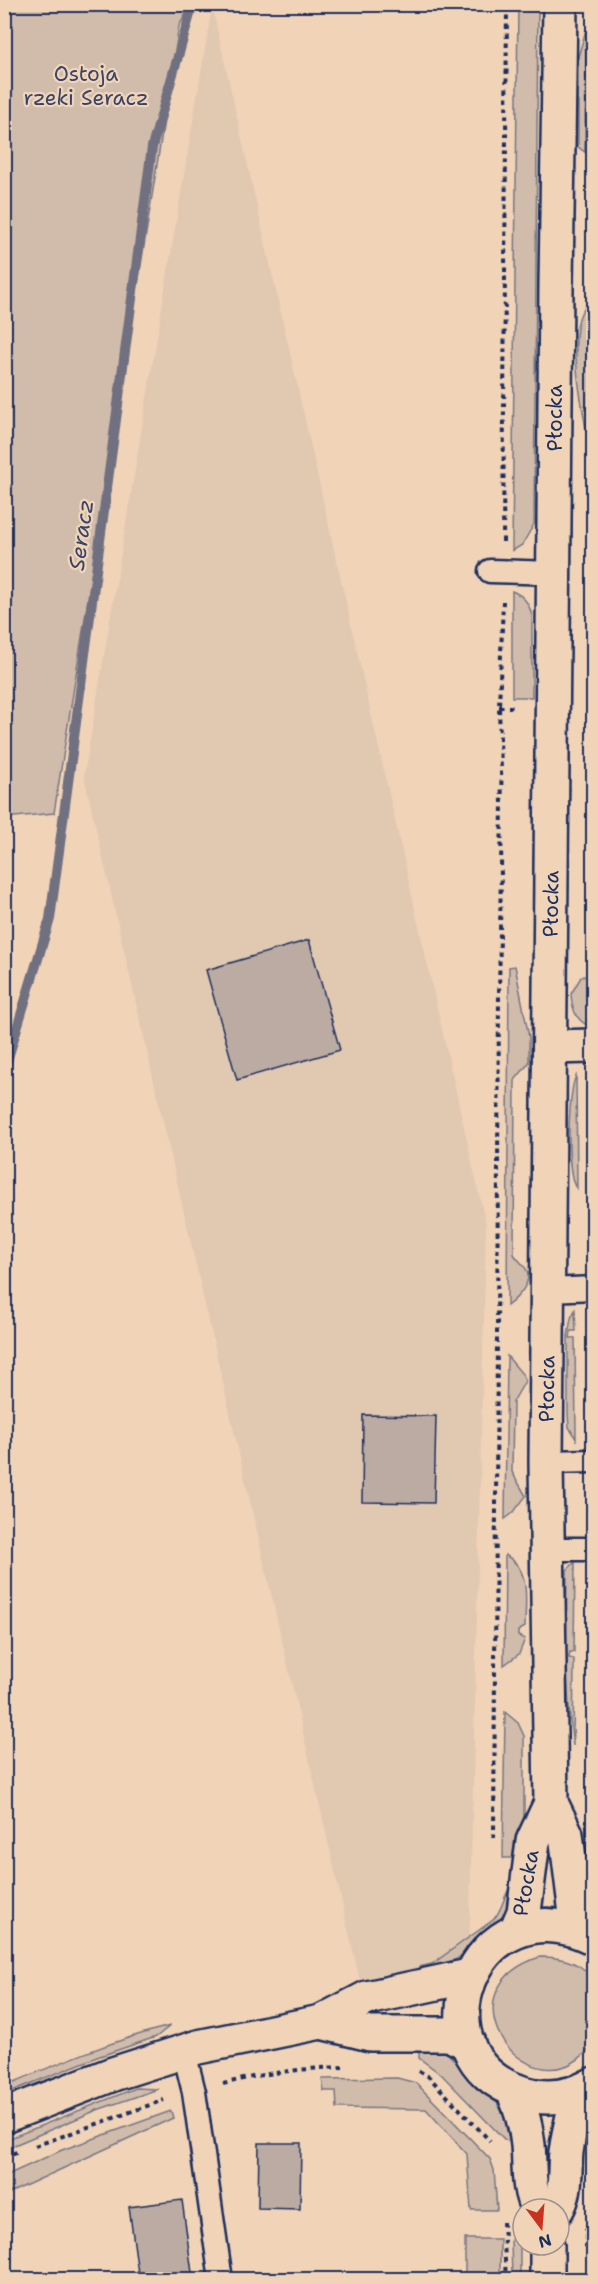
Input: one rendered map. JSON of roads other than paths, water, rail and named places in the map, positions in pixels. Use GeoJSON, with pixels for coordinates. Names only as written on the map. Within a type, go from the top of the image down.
{"type":"FeatureCollection","features":[{"type":"Feature","properties":{"kind":"street","name":"Płocka"},"geometry":{"type":"LineString","coordinates":[[560,4],[553,573],[546,1549],[551,1803],[566,1834],[586,1934]]}},
{"type":"Feature","properties":{"kind":"street"},"geometry":{"type":"LineString","coordinates":[[550,1047],[594,1046]]}},
{"type":"Feature","properties":{"kind":"street","name":"Płocka"},"geometry":{"type":"LineString","coordinates":[[516,1931],[524,1912],[533,1841],[551,1803]]}},
{"type":"Feature","properties":{"kind":"street"},"geometry":{"type":"LineString","coordinates":[[586,1934],[547,1925],[516,1931],[497,1941],[481,1957],[469,1976],[463,1998],[462,2021],[468,2043],[479,2062],[494,2079],[513,2090],[535,2097],[558,2097],[587,2088]]}},
{"type":"Feature","properties":{"kind":"street"},"geometry":{"type":"LineString","coordinates":[[4,2116],[113,2074],[184,2052],[271,2031],[321,2022],[367,1998],[469,1976]]}},
{"type":"Feature","properties":{"kind":"street"},"geometry":{"type":"LineString","coordinates":[[321,2022],[369,2034],[449,2034],[468,2043]]}},
{"type":"Feature","properties":{"kind":"street"},"geometry":{"type":"LineString","coordinates":[[564,2197],[571,2117],[587,2088]]}},
{"type":"Feature","properties":{"kind":"street"},"geometry":{"type":"LineString","coordinates":[[513,2090],[523,2113],[528,2144],[532,2197]]}},
{"type":"Feature","properties":{"kind":"street"},"geometry":{"type":"LineString","coordinates":[[547,2257],[547,2280]]}},
{"type":"Feature","properties":{"kind":"lane"},"geometry":{"type":"LineString","coordinates":[[497,571],[553,573]]}},
{"type":"Feature","properties":{"kind":"lane"},"geometry":{"type":"LineString","coordinates":[[549,1290],[594,1288]]}},
{"type":"Feature","properties":{"kind":"lane"},"geometry":{"type":"LineString","coordinates":[[546,1462],[594,1461]]}},
{"type":"Feature","properties":{"kind":"lane"},"geometry":{"type":"LineString","coordinates":[[546,1549],[594,1549]]}},
{"type":"Feature","properties":{"kind":"lane"},"geometry":{"type":"LineString","coordinates":[[184,2052],[194,2092],[221,2280]]}},
{"type":"Feature","properties":{"kind":"waterway","name":"Seracz"},"geometry":{"type":"LineString","coordinates":[[4,1071],[50,919],[152,147],[193,4]]}},
{"type":"Feature","properties":{"kind":"park label","name":"Ostoja rzeki Seracz"},"geometry":{"type":"Point","coordinates":[86,86]}}]}
